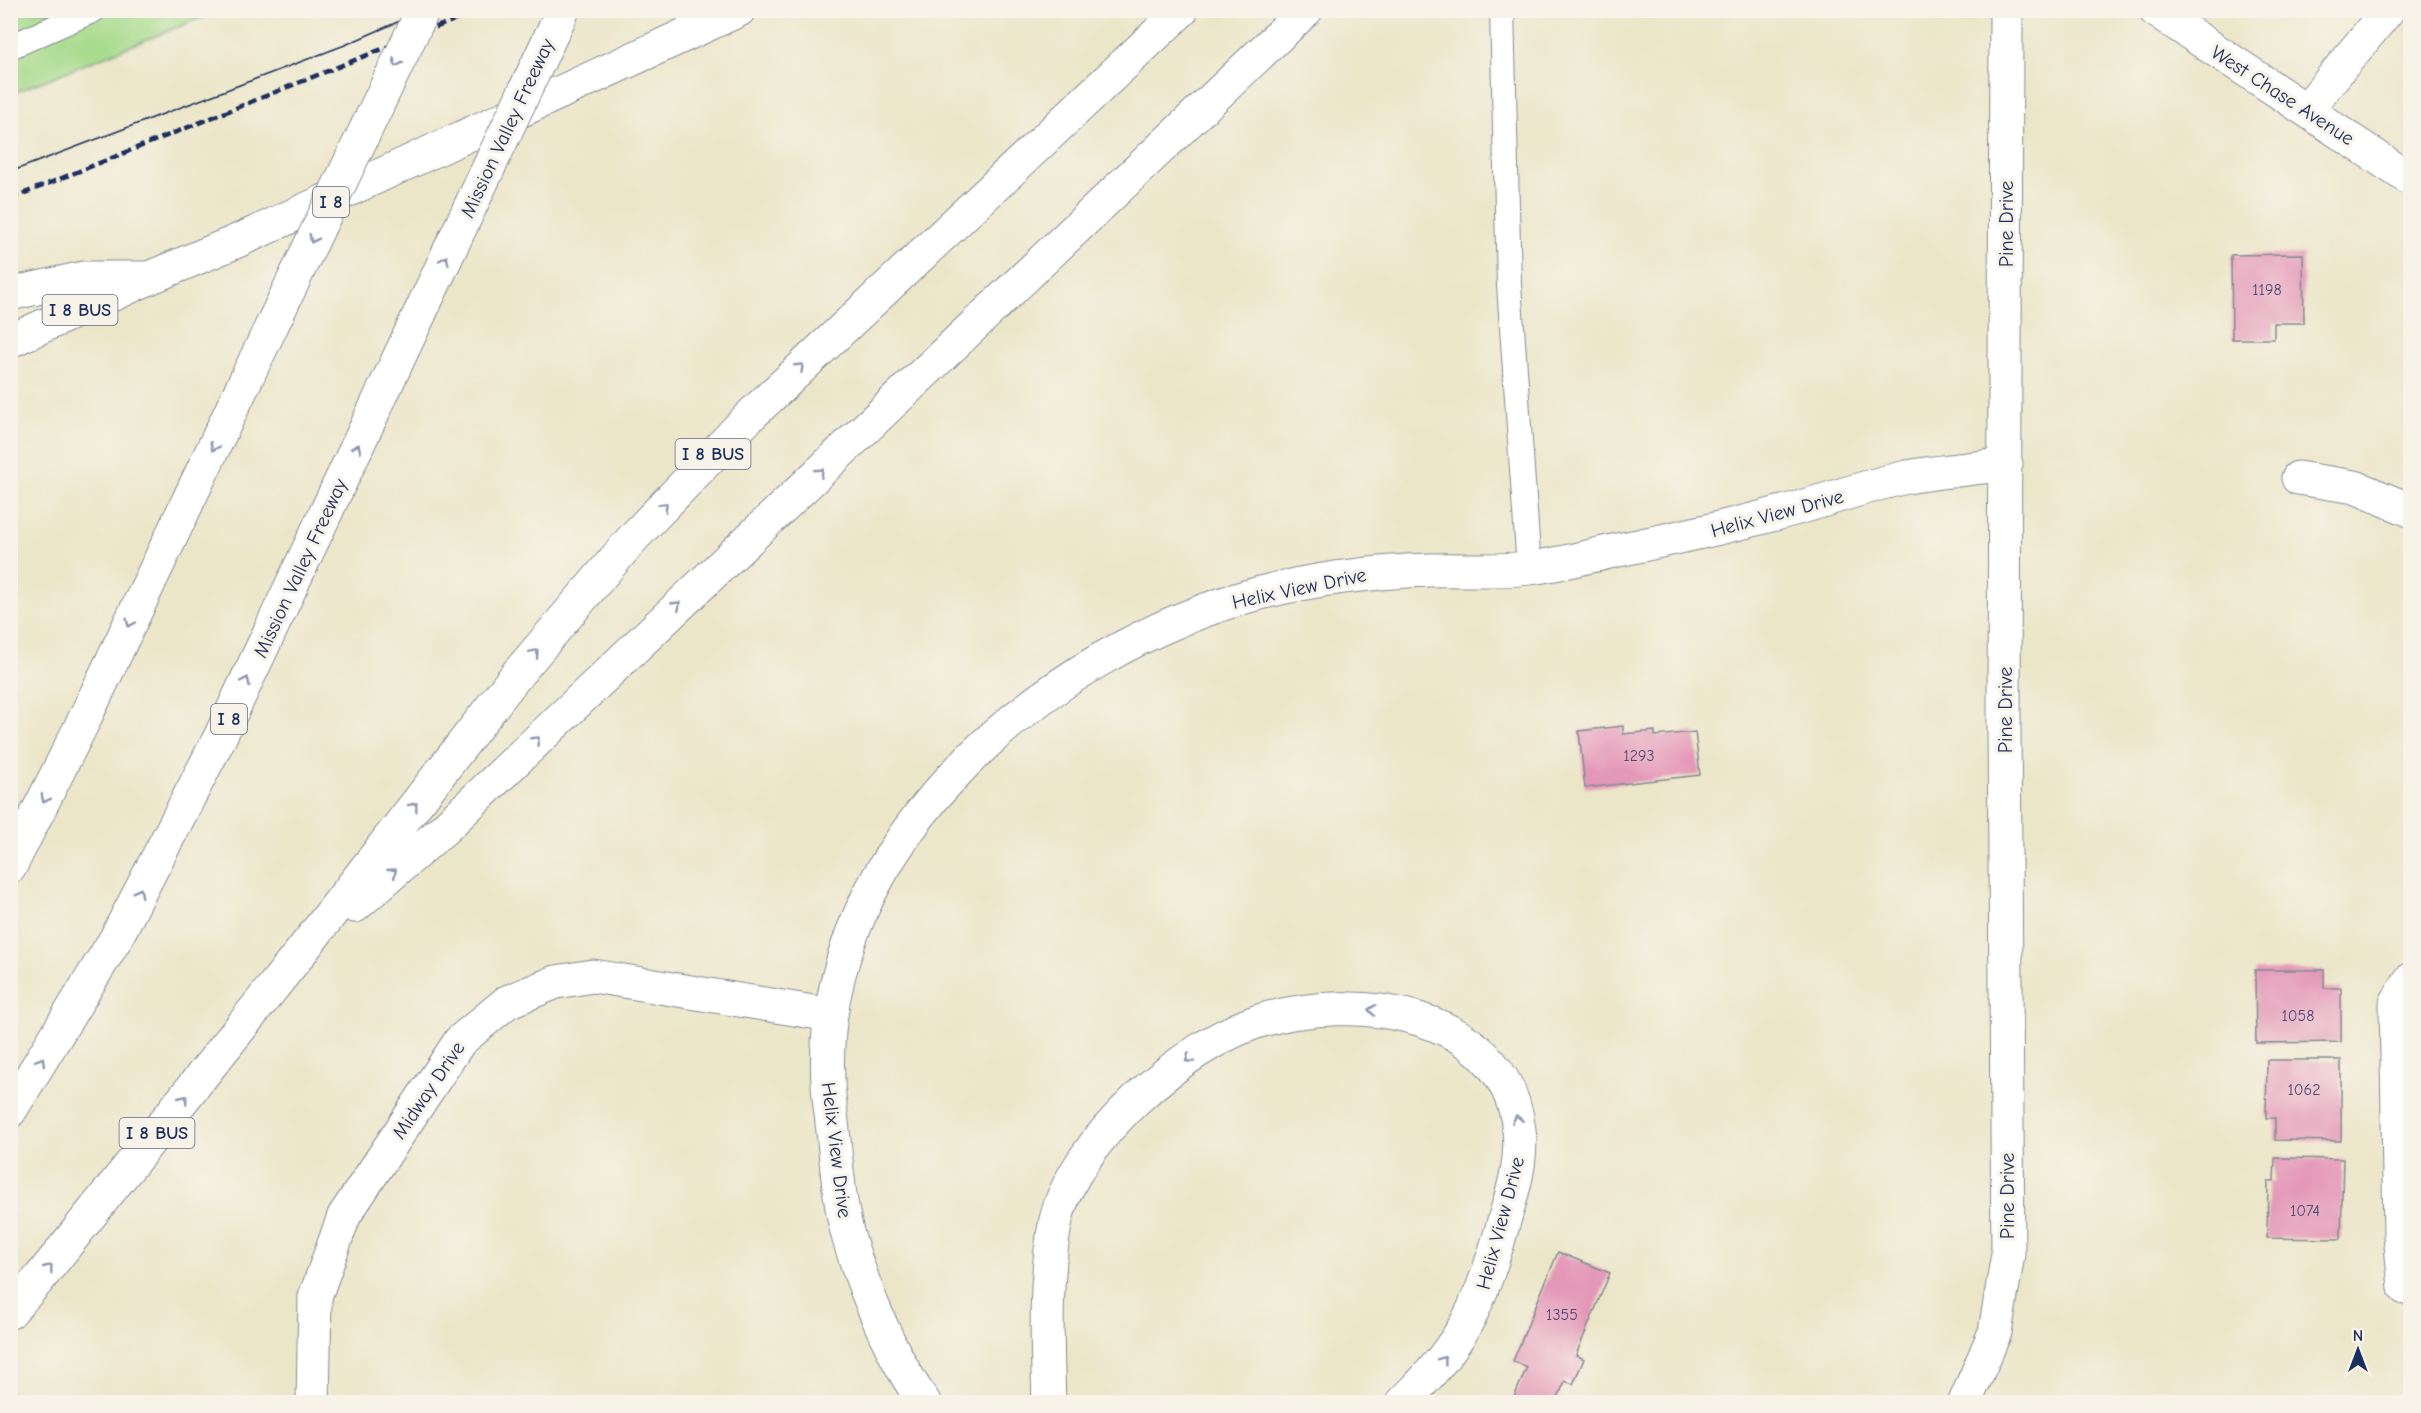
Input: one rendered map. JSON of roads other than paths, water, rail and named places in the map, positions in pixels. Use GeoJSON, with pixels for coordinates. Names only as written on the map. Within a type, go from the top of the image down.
{"type":"FeatureCollection","features":[{"type":"Feature","properties":{"kind":"main road","name":"I 8"},"geometry":{"type":"LineString","coordinates":[[10,867],[84,722],[423,10]]}},
{"type":"Feature","properties":{"kind":"main road","name":"Mission Valley Freeway"},"geometry":{"type":"LineString","coordinates":[[10,1111],[115,940],[220,737],[562,10]]}},
{"type":"Feature","properties":{"kind":"main road","name":"I 8 BUS"},"geometry":{"type":"LineString","coordinates":[[10,341],[242,239],[739,10]]}},
{"type":"Feature","properties":{"kind":"main road","name":"I 8 BUS"},"geometry":{"type":"LineString","coordinates":[[10,1312],[302,952],[518,673],[633,538],[750,416],[1182,10]]}},
{"type":"Feature","properties":{"kind":"main road"},"geometry":{"type":"LineString","coordinates":[[302,952],[445,828],[1306,10]]}},
{"type":"Feature","properties":{"kind":"main road","name":"Pine Drive"},"geometry":{"type":"LineString","coordinates":[[1965,1402],[1995,1332],[2008,1254],[2004,747],[2006,10]]}},
{"type":"Feature","properties":{"kind":"main road","name":"West Chase Avenue"},"geometry":{"type":"LineString","coordinates":[[2155,10],[2410,178]]}},
{"type":"Feature","properties":{"kind":"main road"},"geometry":{"type":"LineString","coordinates":[[2306,110],[2388,10]]}},
{"type":"Feature","properties":{"kind":"main road"},"geometry":{"type":"LineString","coordinates":[[10,294],[84,278],[149,278]]}},
{"type":"Feature","properties":{"kind":"main road","name":"Helix View Drive"},"geometry":{"type":"LineString","coordinates":[[924,1402],[892,1352],[848,1236],[826,1081],[831,1015],[850,936],[885,862],[922,811],[965,764],[1011,722],[1062,683],[1116,650],[1164,626],[1266,591],[1371,573],[1529,568],[1737,525],[1907,477],[2006,464]]}},
{"type":"Feature","properties":{"kind":"main road"},"geometry":{"type":"LineString","coordinates":[[2298,478],[2355,488],[2410,510]]}},
{"type":"Feature","properties":{"kind":"main road","name":"Midway Drive"},"geometry":{"type":"LineString","coordinates":[[313,1402],[315,1297],[345,1216],[460,1041],[507,1002],[556,982],[593,976],[831,1015]]}},
{"type":"Feature","properties":{"kind":"main road"},"geometry":{"type":"LineString","coordinates":[[2404,1288],[2400,1234],[2396,1004],[2410,980]]}},
{"type":"Feature","properties":{"kind":"main road","name":"Helix View Drive"},"geometry":{"type":"LineString","coordinates":[[1049,1402],[1046,1321],[1056,1219],[1079,1168],[1095,1143],[1146,1089],[1202,1050],[1229,1035],[1257,1022],[1287,1014],[1352,1007],[1416,1018],[1447,1029],[1466,1041],[1496,1071],[1515,1110],[1519,1131],[1517,1174],[1488,1279],[1466,1328],[1432,1375],[1403,1402]]}},
{"type":"Feature","properties":{"kind":"lane"},"geometry":{"type":"LineString","coordinates":[[10,47],[94,10]]}},
{"type":"Feature","properties":{"kind":"lane"},"geometry":{"type":"LineString","coordinates":[[1502,10],[1509,285],[1529,568]]}},
{"type":"Feature","properties":{"kind":"tram line"},"geometry":{"type":"LineString","coordinates":[[10,172],[345,45],[425,10]]}},
{"type":"Feature","properties":{"kind":"railway"},"geometry":{"type":"LineString","coordinates":[[10,199],[479,10]]}}]}
